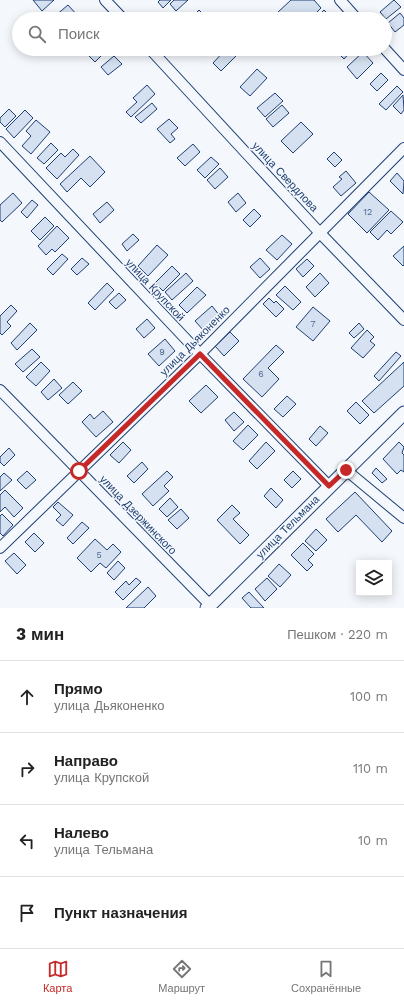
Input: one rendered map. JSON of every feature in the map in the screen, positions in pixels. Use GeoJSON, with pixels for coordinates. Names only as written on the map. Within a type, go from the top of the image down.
{"type":"FeatureCollection","features":[{"type":"Feature","properties":{"kind":"street"},"geometry":{"type":"LineString","coordinates":[[105,0],[116,12]]}},
{"type":"Feature","properties":{"kind":"street"},"geometry":{"type":"LineString","coordinates":[[340,0],[351,12]]}},
{"type":"Feature","properties":{"kind":"street","name":"улица Свердлова"},"geometry":{"type":"LineString","coordinates":[[157,56],[404,320]]}},
{"type":"Feature","properties":{"kind":"street"},"geometry":{"type":"LineString","coordinates":[[391,56],[404,70]]}},
{"type":"Feature","properties":{"kind":"street","name":"улица Крупской"},"geometry":{"type":"LineString","coordinates":[[0,142],[200,354],[329,486]]}},
{"type":"Feature","properties":{"kind":"street","name":"улица Дьяконенко"},"geometry":{"type":"LineString","coordinates":[[0,548],[200,354],[404,148]]}},
{"type":"Feature","properties":{"kind":"street","name":"улица Дзержинского"},"geometry":{"type":"LineString","coordinates":[[0,390],[208,606]]}},
{"type":"Feature","properties":{"kind":"street","name":"улица Тельмана"},"geometry":{"type":"LineString","coordinates":[[208,606],[404,413]]}},
{"type":"Feature","properties":{"kind":"street"},"geometry":{"type":"LineString","coordinates":[[346,470],[404,518]]}},
{"type":"Feature","properties":{"kind":"building"},"geometry":{"type":"Polygon","coordinates":[[[33,0],[54,0],[42,11],[33,0]]]}},
{"type":"Feature","properties":{"kind":"building"},"geometry":{"type":"Polygon","coordinates":[[[160,0],[171,0],[163,8],[158,2],[160,0]]]}},
{"type":"Feature","properties":{"kind":"building"},"geometry":{"type":"Polygon","coordinates":[[[174,0],[188,0],[176,11],[170,4],[174,0]]]}},
{"type":"Feature","properties":{"kind":"building"},"geometry":{"type":"Polygon","coordinates":[[[291,0],[314,0],[321,8],[317,12],[278,12],[291,0]]]}},
{"type":"Feature","properties":{"kind":"building"},"geometry":{"type":"Polygon","coordinates":[[[394,0],[401,7],[392,14],[392,12],[380,12],[394,0]]]}},
{"type":"Feature","properties":{"kind":"building"},"geometry":{"type":"Polygon","coordinates":[[[68,5],[74,12],[60,12],[68,5]]]}},
{"type":"Feature","properties":{"kind":"building"},"geometry":{"type":"Polygon","coordinates":[[[400,13],[404,18],[404,25],[395,32],[392,28],[392,20],[400,13]]]}},
{"type":"Feature","properties":{"kind":"building"},"geometry":{"type":"Polygon","coordinates":[[[89,56],[101,56],[95,62],[89,56]]]}},
{"type":"Feature","properties":{"kind":"building"},"geometry":{"type":"Polygon","coordinates":[[[114,56],[122,64],[108,75],[101,67],[114,56]]]}},
{"type":"Feature","properties":{"kind":"building"},"geometry":{"type":"Polygon","coordinates":[[[220,56],[236,56],[221,71],[213,63],[220,56]]]}},
{"type":"Feature","properties":{"kind":"building"},"geometry":{"type":"Polygon","coordinates":[[[359,56],[367,56],[373,63],[357,79],[347,67],[359,56]]]}},
{"type":"Feature","properties":{"kind":"building"},"geometry":{"type":"Polygon","coordinates":[[[257,69],[267,78],[250,96],[240,87],[257,69]]]}},
{"type":"Feature","properties":{"kind":"building"},"geometry":{"type":"Polygon","coordinates":[[[381,73],[388,80],[377,91],[370,84],[381,73]]]}},
{"type":"Feature","properties":{"kind":"building"},"geometry":{"type":"Polygon","coordinates":[[[147,85],[155,94],[131,117],[126,112],[137,102],[133,98],[147,85]]]}},
{"type":"Feature","properties":{"kind":"building"},"geometry":{"type":"Polygon","coordinates":[[[397,86],[403,92],[386,110],[379,104],[397,86]]]}},
{"type":"Feature","properties":{"kind":"building"},"geometry":{"type":"Polygon","coordinates":[[[275,93],[283,101],[265,117],[257,108],[275,93]]]}},
{"type":"Feature","properties":{"kind":"building"},"geometry":{"type":"Polygon","coordinates":[[[403,95],[404,110],[401,114],[393,106],[403,95]]]}},
{"type":"Feature","properties":{"kind":"building"},"geometry":{"type":"Polygon","coordinates":[[[152,103],[157,109],[141,123],[135,117],[152,103]]]}},
{"type":"Feature","properties":{"kind":"building"},"geometry":{"type":"Polygon","coordinates":[[[282,105],[289,113],[273,127],[266,119],[282,105]]]}},
{"type":"Feature","properties":{"kind":"building"},"geometry":{"type":"Polygon","coordinates":[[[9,109],[16,116],[5,127],[0,122],[0,118],[9,109]]]}},
{"type":"Feature","properties":{"kind":"building"},"geometry":{"type":"Polygon","coordinates":[[[25,110],[33,118],[14,138],[6,129],[25,110]]]}},
{"type":"Feature","properties":{"kind":"building"},"geometry":{"type":"Polygon","coordinates":[[[169,119],[178,128],[171,134],[175,139],[170,143],[157,129],[169,119]]]}},
{"type":"Feature","properties":{"kind":"building"},"geometry":{"type":"Polygon","coordinates":[[[36,120],[50,132],[31,154],[22,146],[31,136],[26,131],[36,120]]]}},
{"type":"Feature","properties":{"kind":"building"},"geometry":{"type":"Polygon","coordinates":[[[301,122],[313,134],[293,153],[281,141],[301,122]]]}},
{"type":"Feature","properties":{"kind":"building"},"geometry":{"type":"Polygon","coordinates":[[[51,143],[58,150],[44,164],[37,158],[51,143]]]}},
{"type":"Feature","properties":{"kind":"building"},"geometry":{"type":"Polygon","coordinates":[[[193,144],[200,152],[185,166],[177,158],[193,144]]]}},
{"type":"Feature","properties":{"kind":"building"},"geometry":{"type":"Polygon","coordinates":[[[73,149],[79,155],[57,179],[46,168],[61,153],[65,157],[73,149]]]}},
{"type":"Feature","properties":{"kind":"building"},"geometry":{"type":"Polygon","coordinates":[[[334,152],[342,160],[335,167],[327,159],[334,152]]]}},
{"type":"Feature","properties":{"kind":"building"},"geometry":{"type":"Polygon","coordinates":[[[90,156],[105,172],[90,187],[81,178],[67,192],[60,184],[90,156]]]}},
{"type":"Feature","properties":{"kind":"building"},"geometry":{"type":"Polygon","coordinates":[[[211,157],[219,164],[205,178],[197,170],[211,157]]]}},
{"type":"Feature","properties":{"kind":"building"},"geometry":{"type":"Polygon","coordinates":[[[220,168],[228,177],[215,189],[207,180],[220,168]]]}},
{"type":"Feature","properties":{"kind":"building"},"geometry":{"type":"Polygon","coordinates":[[[346,171],[356,183],[341,196],[333,187],[342,179],[339,177],[346,171]]]}},
{"type":"Feature","properties":{"kind":"building"},"geometry":{"type":"Polygon","coordinates":[[[397,173],[404,181],[403,194],[390,181],[397,173]]]}},
{"type":"Feature","properties":{"kind":"building"},"geometry":{"type":"Polygon","coordinates":[[[369,192],[389,210],[367,233],[348,214],[369,192]]]}},
{"type":"Feature","properties":{"kind":"building"},"geometry":{"type":"Polygon","coordinates":[[[13,193],[22,203],[2,222],[0,220],[0,205],[13,193]]]}},
{"type":"Feature","properties":{"kind":"building"},"geometry":{"type":"Polygon","coordinates":[[[238,193],[246,203],[236,212],[228,202],[238,193]]]}},
{"type":"Feature","properties":{"kind":"building"},"geometry":{"type":"Polygon","coordinates":[[[32,200],[38,205],[27,218],[21,212],[32,200]]]}},
{"type":"Feature","properties":{"kind":"building"},"geometry":{"type":"Polygon","coordinates":[[[107,202],[114,210],[100,223],[93,214],[107,202]]]}},
{"type":"Feature","properties":{"kind":"building"},"geometry":{"type":"Polygon","coordinates":[[[254,209],[261,216],[250,227],[243,220],[254,209]]]}},
{"type":"Feature","properties":{"kind":"building"},"geometry":{"type":"Polygon","coordinates":[[[391,211],[403,222],[391,234],[387,230],[378,240],[370,232],[391,211]]]}},
{"type":"Feature","properties":{"kind":"building"},"geometry":{"type":"Polygon","coordinates":[[[45,217],[54,226],[40,240],[31,231],[45,217]]]}},
{"type":"Feature","properties":{"kind":"building"},"geometry":{"type":"Polygon","coordinates":[[[57,226],[69,238],[55,252],[52,249],[46,255],[38,246],[57,226]]]}},
{"type":"Feature","properties":{"kind":"building"},"geometry":{"type":"Polygon","coordinates":[[[133,234],[139,240],[127,251],[122,244],[133,234]]]}},
{"type":"Feature","properties":{"kind":"building"},"geometry":{"type":"Polygon","coordinates":[[[282,235],[292,244],[277,260],[266,250],[282,235]]]}},
{"type":"Feature","properties":{"kind":"building"},"geometry":{"type":"Polygon","coordinates":[[[157,245],[168,255],[148,276],[138,266],[157,245]]]}},
{"type":"Feature","properties":{"kind":"building"},"geometry":{"type":"Polygon","coordinates":[[[404,246],[404,265],[403,266],[393,256],[404,246]]]}},
{"type":"Feature","properties":{"kind":"building"},"geometry":{"type":"Polygon","coordinates":[[[62,254],[68,259],[53,275],[47,269],[62,254]]]}},
{"type":"Feature","properties":{"kind":"building"},"geometry":{"type":"Polygon","coordinates":[[[82,258],[89,264],[77,275],[71,269],[82,258]]]}},
{"type":"Feature","properties":{"kind":"building"},"geometry":{"type":"Polygon","coordinates":[[[260,258],[270,269],[260,278],[250,267],[260,258]]]}},
{"type":"Feature","properties":{"kind":"building"},"geometry":{"type":"Polygon","coordinates":[[[307,259],[314,266],[303,277],[296,269],[307,259]]]}},
{"type":"Feature","properties":{"kind":"building"},"geometry":{"type":"Polygon","coordinates":[[[172,266],[180,274],[163,291],[155,283],[172,266]]]}},
{"type":"Feature","properties":{"kind":"building"},"geometry":{"type":"Polygon","coordinates":[[[186,273],[193,281],[172,300],[165,292],[186,273]]]}},
{"type":"Feature","properties":{"kind":"building"},"geometry":{"type":"Polygon","coordinates":[[[320,273],[329,283],[315,297],[306,287],[320,273]]]}},
{"type":"Feature","properties":{"kind":"building"},"geometry":{"type":"Polygon","coordinates":[[[107,283],[114,290],[95,310],[88,303],[107,283]]]}},
{"type":"Feature","properties":{"kind":"building"},"geometry":{"type":"Polygon","coordinates":[[[285,286],[301,302],[293,310],[276,295],[285,286]]]}},
{"type":"Feature","properties":{"kind":"building"},"geometry":{"type":"Polygon","coordinates":[[[197,287],[206,295],[187,313],[179,305],[197,287]]]}},
{"type":"Feature","properties":{"kind":"building"},"geometry":{"type":"Polygon","coordinates":[[[119,293],[126,300],[116,309],[109,302],[119,293]]]}},
{"type":"Feature","properties":{"kind":"building"},"geometry":{"type":"Polygon","coordinates":[[[269,298],[274,303],[276,301],[284,309],[276,317],[263,304],[269,298]]]}},
{"type":"Feature","properties":{"kind":"building"},"geometry":{"type":"Polygon","coordinates":[[[11,305],[17,311],[7,322],[11,326],[2,335],[0,333],[0,316],[11,305]]]}},
{"type":"Feature","properties":{"kind":"building"},"geometry":{"type":"Polygon","coordinates":[[[212,306],[220,316],[204,331],[195,321],[212,306]]]}},
{"type":"Feature","properties":{"kind":"building"},"geometry":{"type":"Polygon","coordinates":[[[313,307],[330,321],[313,341],[296,327],[313,307]]]}},
{"type":"Feature","properties":{"kind":"building"},"geometry":{"type":"Polygon","coordinates":[[[147,319],[155,328],[144,338],[136,329],[147,319]]]}},
{"type":"Feature","properties":{"kind":"building"},"geometry":{"type":"Polygon","coordinates":[[[30,323],[37,330],[17,350],[11,343],[30,323]]]}},
{"type":"Feature","properties":{"kind":"building"},"geometry":{"type":"Polygon","coordinates":[[[359,323],[364,329],[354,338],[349,333],[359,323]]]}},
{"type":"Feature","properties":{"kind":"building"},"geometry":{"type":"Polygon","coordinates":[[[367,330],[374,337],[370,341],[375,345],[363,358],[351,348],[367,330]]]}},
{"type":"Feature","properties":{"kind":"building"},"geometry":{"type":"Polygon","coordinates":[[[230,332],[239,341],[224,356],[215,346],[230,332]]]}},
{"type":"Feature","properties":{"kind":"building"},"geometry":{"type":"Polygon","coordinates":[[[165,339],[175,351],[159,366],[148,354],[165,339]]]}},
{"type":"Feature","properties":{"kind":"building"},"geometry":{"type":"Polygon","coordinates":[[[276,345],[284,352],[268,368],[279,379],[262,397],[243,379],[276,345]]]}},
{"type":"Feature","properties":{"kind":"building"},"geometry":{"type":"Polygon","coordinates":[[[32,349],[40,357],[23,372],[15,364],[32,349]]]}},
{"type":"Feature","properties":{"kind":"building"},"geometry":{"type":"Polygon","coordinates":[[[396,352],[401,356],[379,381],[374,376],[396,352]]]}},
{"type":"Feature","properties":{"kind":"building"},"geometry":{"type":"Polygon","coordinates":[[[41,362],[50,371],[36,386],[26,377],[41,362]]]}},
{"type":"Feature","properties":{"kind":"building"},"geometry":{"type":"Polygon","coordinates":[[[404,362],[404,386],[374,413],[362,401],[404,362]]]}},
{"type":"Feature","properties":{"kind":"building"},"geometry":{"type":"Polygon","coordinates":[[[54,379],[62,388],[48,400],[41,392],[54,379]]]}},
{"type":"Feature","properties":{"kind":"building"},"geometry":{"type":"Polygon","coordinates":[[[73,382],[82,391],[68,404],[59,395],[73,382]]]}},
{"type":"Feature","properties":{"kind":"building"},"geometry":{"type":"Polygon","coordinates":[[[206,385],[218,397],[201,413],[189,401],[206,385]]]}},
{"type":"Feature","properties":{"kind":"building"},"geometry":{"type":"Polygon","coordinates":[[[287,396],[296,404],[283,417],[274,409],[287,396]]]}},
{"type":"Feature","properties":{"kind":"building"},"geometry":{"type":"Polygon","coordinates":[[[356,402],[369,415],[360,424],[347,411],[356,402]]]}},
{"type":"Feature","properties":{"kind":"building"},"geometry":{"type":"Polygon","coordinates":[[[103,411],[113,422],[96,437],[82,422],[90,414],[94,419],[103,411]]]}},
{"type":"Feature","properties":{"kind":"building"},"geometry":{"type":"Polygon","coordinates":[[[234,412],[244,422],[234,431],[225,420],[234,412]]]}},
{"type":"Feature","properties":{"kind":"building"},"geometry":{"type":"Polygon","coordinates":[[[248,425],[258,435],[243,450],[233,441],[248,425]]]}},
{"type":"Feature","properties":{"kind":"building"},"geometry":{"type":"Polygon","coordinates":[[[320,426],[328,433],[316,446],[309,439],[320,426]]]}},
{"type":"Feature","properties":{"kind":"building"},"geometry":{"type":"Polygon","coordinates":[[[123,442],[131,450],[119,463],[110,455],[123,442]]]}},
{"type":"Feature","properties":{"kind":"building"},"geometry":{"type":"Polygon","coordinates":[[[266,442],[275,451],[257,469],[249,461],[266,442]]]}},
{"type":"Feature","properties":{"kind":"building"},"geometry":{"type":"Polygon","coordinates":[[[399,442],[404,447],[402,453],[404,455],[404,472],[401,470],[397,474],[383,459],[399,442]]]}},
{"type":"Feature","properties":{"kind":"building"},"geometry":{"type":"Polygon","coordinates":[[[9,448],[15,455],[4,466],[0,462],[0,457],[9,448]]]}},
{"type":"Feature","properties":{"kind":"building"},"geometry":{"type":"Polygon","coordinates":[[[142,462],[148,469],[134,483],[127,476],[142,462]]]}},
{"type":"Feature","properties":{"kind":"building"},"geometry":{"type":"Polygon","coordinates":[[[376,468],[387,479],[382,483],[372,473],[376,468]]]}},
{"type":"Feature","properties":{"kind":"building"},"geometry":{"type":"Polygon","coordinates":[[[27,471],[36,480],[26,489],[17,480],[27,471]]]}},
{"type":"Feature","properties":{"kind":"building"},"geometry":{"type":"Polygon","coordinates":[[[167,471],[173,477],[164,486],[169,491],[153,506],[142,494],[167,471]]]}},
{"type":"Feature","properties":{"kind":"building"},"geometry":{"type":"Polygon","coordinates":[[[293,471],[301,479],[292,488],[284,480],[293,471]]]}},
{"type":"Feature","properties":{"kind":"building"},"geometry":{"type":"Polygon","coordinates":[[[4,473],[12,480],[0,491],[0,477],[4,473]]]}},
{"type":"Feature","properties":{"kind":"building"},"geometry":{"type":"Polygon","coordinates":[[[271,488],[283,500],[276,508],[264,496],[271,488]]]}},
{"type":"Feature","properties":{"kind":"building"},"geometry":{"type":"Polygon","coordinates":[[[5,490],[23,508],[14,517],[5,507],[0,512],[0,495],[5,490]]]}},
{"type":"Feature","properties":{"kind":"building"},"geometry":{"type":"Polygon","coordinates":[[[355,492],[392,531],[382,542],[356,515],[338,532],[326,519],[355,492]]]}},
{"type":"Feature","properties":{"kind":"building"},"geometry":{"type":"Polygon","coordinates":[[[170,498],[178,507],[167,517],[159,509],[170,498]]]}},
{"type":"Feature","properties":{"kind":"building"},"geometry":{"type":"Polygon","coordinates":[[[58,502],[73,515],[63,526],[56,520],[61,515],[53,507],[58,502]]]}},
{"type":"Feature","properties":{"kind":"building"},"geometry":{"type":"Polygon","coordinates":[[[232,505],[240,513],[233,519],[249,535],[240,544],[217,520],[232,505]]]}},
{"type":"Feature","properties":{"kind":"building"},"geometry":{"type":"Polygon","coordinates":[[[181,509],[189,518],[177,529],[168,520],[181,509]]]}},
{"type":"Feature","properties":{"kind":"building"},"geometry":{"type":"Polygon","coordinates":[[[2,514],[13,525],[3,536],[0,533],[0,516],[2,514]]]}},
{"type":"Feature","properties":{"kind":"building"},"geometry":{"type":"Polygon","coordinates":[[[82,522],[89,528],[73,544],[67,538],[82,522]]]}},
{"type":"Feature","properties":{"kind":"building"},"geometry":{"type":"Polygon","coordinates":[[[316,529],[327,540],[316,551],[305,541],[316,529]]]}},
{"type":"Feature","properties":{"kind":"building"},"geometry":{"type":"Polygon","coordinates":[[[34,533],[44,543],[35,552],[25,542],[34,533]]]}},
{"type":"Feature","properties":{"kind":"building"},"geometry":{"type":"Polygon","coordinates":[[[95,539],[107,550],[113,544],[121,552],[106,568],[100,563],[91,572],[77,558],[95,539]]]}},
{"type":"Feature","properties":{"kind":"building"},"geometry":{"type":"Polygon","coordinates":[[[303,543],[314,554],[308,560],[313,565],[307,571],[291,555],[303,543]]]}},
{"type":"Feature","properties":{"kind":"building"},"geometry":{"type":"Polygon","coordinates":[[[14,553],[26,565],[17,574],[5,561],[14,553]]]}},
{"type":"Feature","properties":{"kind":"building"},"geometry":{"type":"Polygon","coordinates":[[[118,561],[125,568],[114,580],[107,573],[118,561]]]}},
{"type":"Feature","properties":{"kind":"building"},"geometry":{"type":"Polygon","coordinates":[[[279,564],[291,575],[280,587],[268,576],[279,564]]]}},
{"type":"Feature","properties":{"kind":"building"},"geometry":{"type":"Polygon","coordinates":[[[136,578],[141,582],[123,600],[115,592],[126,581],[129,585],[136,578]]]}},
{"type":"Feature","properties":{"kind":"building"},"geometry":{"type":"Polygon","coordinates":[[[267,578],[277,589],[265,601],[255,589],[267,578]]]}},
{"type":"Feature","properties":{"kind":"building"},"geometry":{"type":"Polygon","coordinates":[[[148,587],[156,596],[144,608],[126,608],[148,587]]]}},
{"type":"Feature","properties":{"kind":"building"},"geometry":{"type":"Polygon","coordinates":[[[249,592],[264,608],[251,608],[242,598],[249,592]]]}},
{"type":"Feature","properties":{"kind":"route"},"geometry":{"type":"LineString","coordinates":[[79,471],[200,354],[329,486],[346,470]]}}]}
